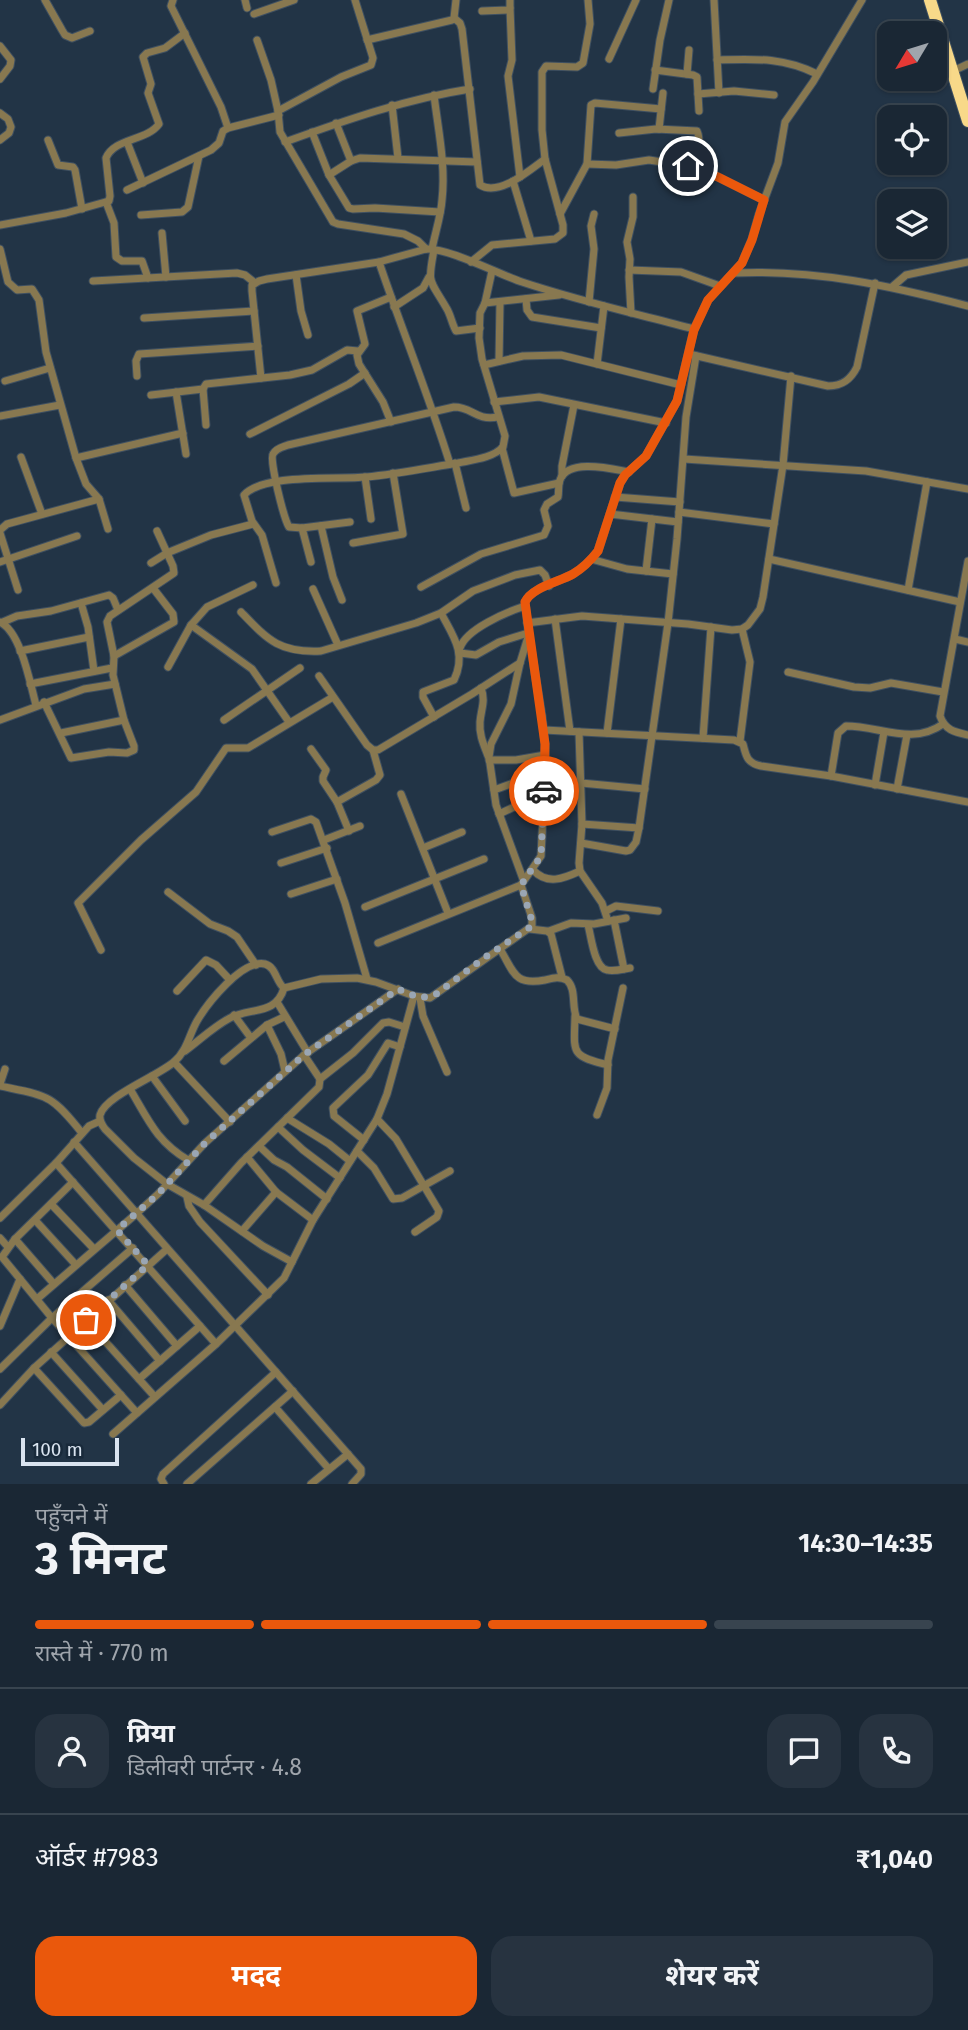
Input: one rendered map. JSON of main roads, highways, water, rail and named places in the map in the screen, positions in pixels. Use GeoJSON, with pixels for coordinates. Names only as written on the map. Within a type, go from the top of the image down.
{"type":"FeatureCollection","features":[{"type":"Feature","properties":{"kind":"highway"},"geometry":{"type":"LineString","coordinates":[[930,0],[960,67],[968,121]]}},
{"type":"Feature","properties":{"kind":"highway"},"geometry":{"type":"LineString","coordinates":[[938,0],[968,94]]}}]}
